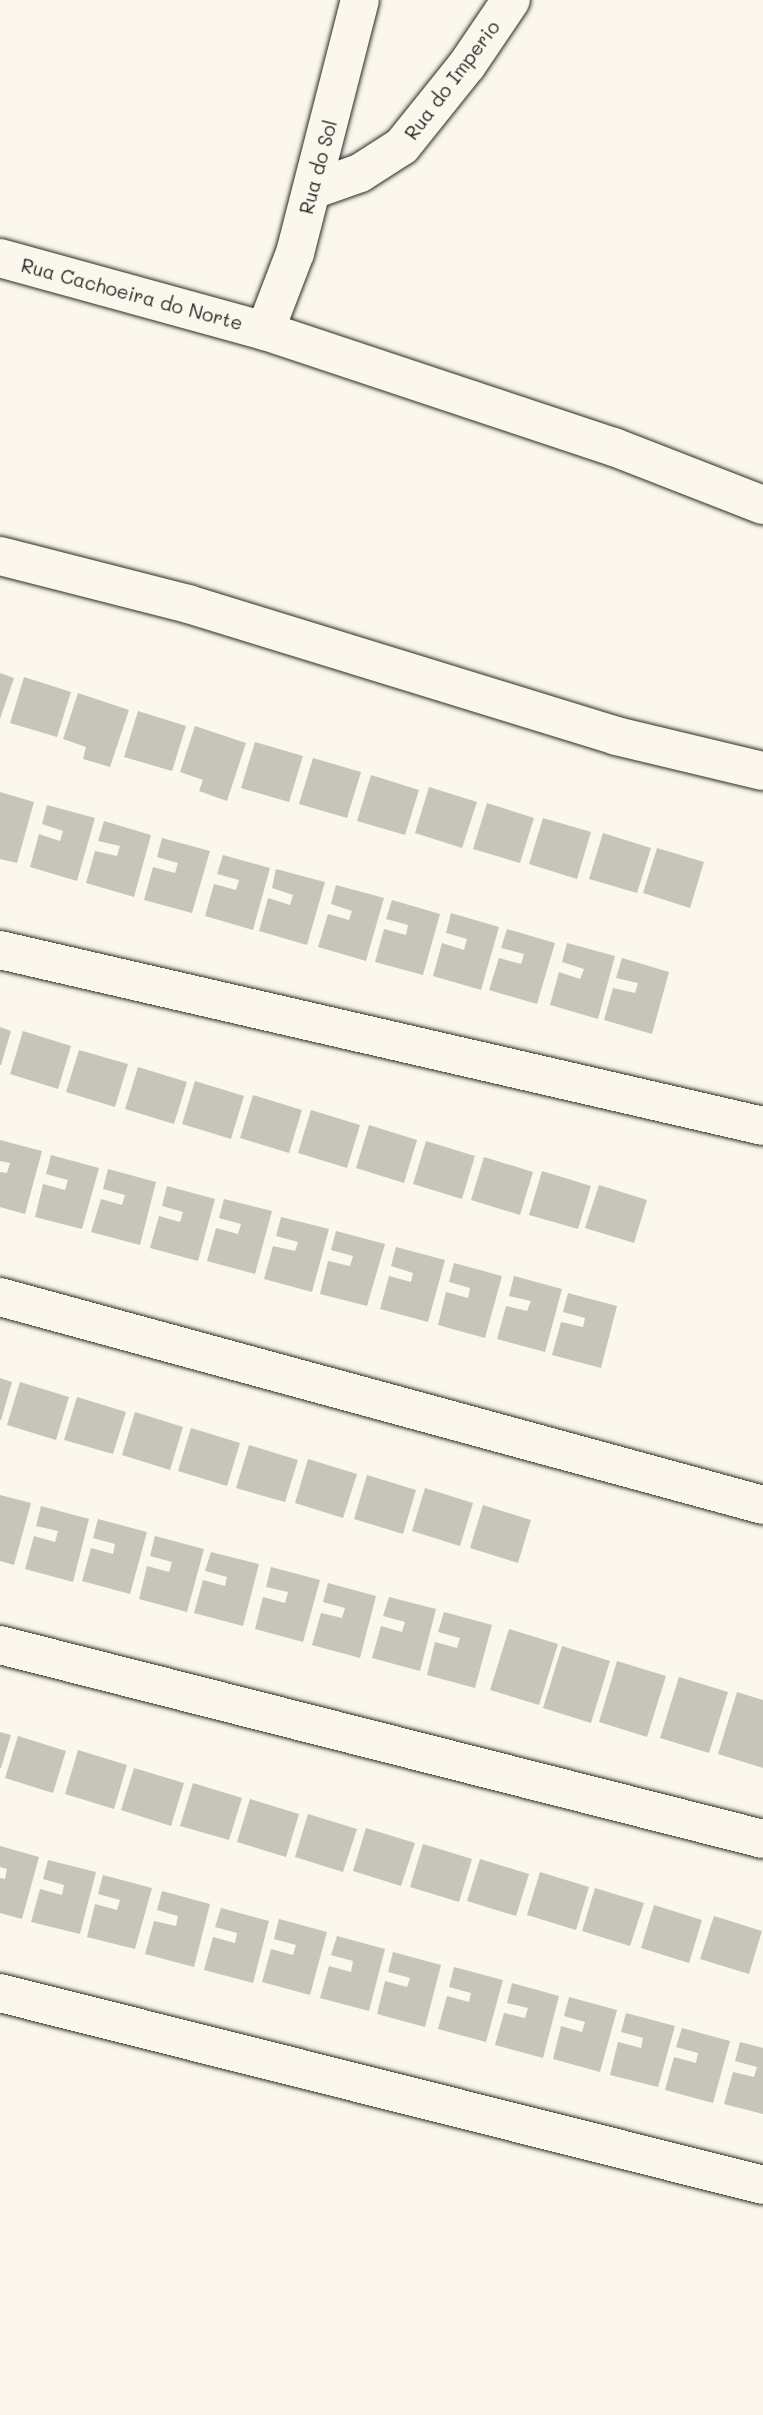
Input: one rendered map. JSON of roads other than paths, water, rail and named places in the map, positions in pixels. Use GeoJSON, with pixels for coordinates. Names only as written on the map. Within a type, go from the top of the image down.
{"type":"FeatureCollection","features":[{"type":"Feature","properties":{"kind":"street","name":"Rua do Sol"},"geometry":{"type":"LineString","coordinates":[[265,331],[295,253],[360,0]]}},
{"type":"Feature","properties":{"kind":"street","name":"Rua do Imperio"},"geometry":{"type":"LineString","coordinates":[[313,190],[360,173],[402,146],[467,65],[511,0]]}},
{"type":"Feature","properties":{"kind":"street","name":"Rua Cachoeira do Norte"},"geometry":{"type":"LineString","coordinates":[[0,258],[265,331],[614,447],[763,505]]}},
{"type":"Feature","properties":{"kind":"street"},"geometry":{"type":"LineString","coordinates":[[0,556],[188,604],[616,736],[763,771]]}},
{"type":"Feature","properties":{"kind":"street"},"geometry":{"type":"LineString","coordinates":[[0,950],[763,1126]]}},
{"type":"Feature","properties":{"kind":"street"},"geometry":{"type":"LineString","coordinates":[[0,1297],[763,1505]]}},
{"type":"Feature","properties":{"kind":"street"},"geometry":{"type":"LineString","coordinates":[[0,1645],[763,1839]]}},
{"type":"Feature","properties":{"kind":"street"},"geometry":{"type":"LineString","coordinates":[[0,1993],[763,2185]]}}]}
